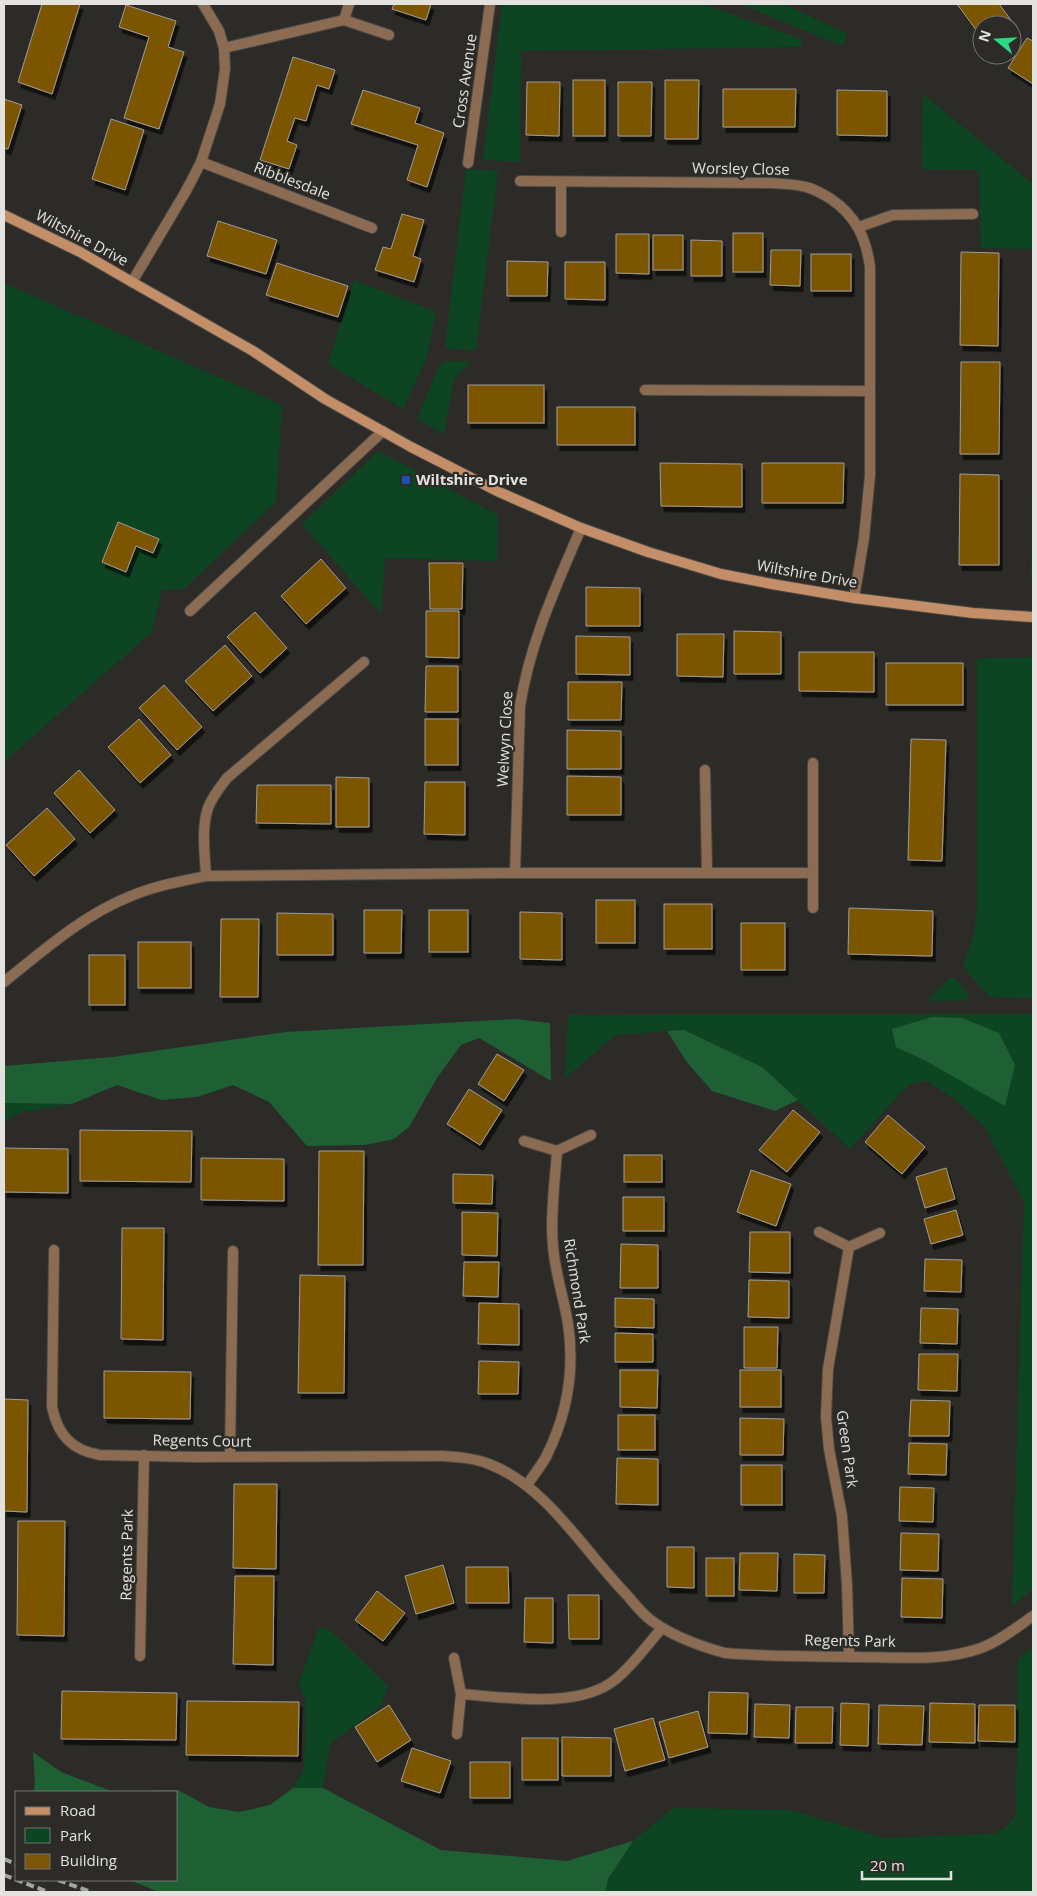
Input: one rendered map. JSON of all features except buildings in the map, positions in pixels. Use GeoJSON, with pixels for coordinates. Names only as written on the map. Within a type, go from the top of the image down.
{"type":"FeatureCollection","features":[{"type":"Feature","properties":{"kind":"street"},"geometry":{"type":"LineString","coordinates":[[132,282],[201,162],[220,104],[225,69],[224,48],[219,31],[203,4]]}},
{"type":"Feature","properties":{"kind":"street"},"geometry":{"type":"LineString","coordinates":[[344,20],[350,4]]}},
{"type":"Feature","properties":{"kind":"street","name":"Cross Avenue"},"geometry":{"type":"LineString","coordinates":[[468,163],[490,4]]}},
{"type":"Feature","properties":{"kind":"street"},"geometry":{"type":"LineString","coordinates":[[224,48],[344,20],[389,35]]}},
{"type":"Feature","properties":{"kind":"street","name":"Ribblesdale"},"geometry":{"type":"LineString","coordinates":[[201,162],[372,228]]}},
{"type":"Feature","properties":{"kind":"street","name":"Worsley Close"},"geometry":{"type":"LineString","coordinates":[[520,181],[772,183],[795,185],[808,187],[829,198],[846,211],[865,239],[870,267],[870,475],[868,503],[854,598]]}},
{"type":"Feature","properties":{"kind":"street"},"geometry":{"type":"LineString","coordinates":[[561,182],[561,232]]}},
{"type":"Feature","properties":{"kind":"street","name":"Wiltshire Drive"},"geometry":{"type":"LineString","coordinates":[[4,214],[80,252],[253,351],[325,399],[410,447],[499,492],[581,528],[648,552],[721,574],[854,598],[973,613],[1033,617]]}},
{"type":"Feature","properties":{"kind":"street"},"geometry":{"type":"LineString","coordinates":[[859,228],[893,215],[973,214]]}},
{"type":"Feature","properties":{"kind":"street"},"geometry":{"type":"LineString","coordinates":[[645,390],[870,391]]}},
{"type":"Feature","properties":{"kind":"street"},"geometry":{"type":"LineString","coordinates":[[190,611],[384,431]]}},
{"type":"Feature","properties":{"kind":"street","name":"Welwyn Close"},"geometry":{"type":"LineString","coordinates":[[515,873],[520,706],[524,681],[537,633],[581,528]]}},
{"type":"Feature","properties":{"kind":"street"},"geometry":{"type":"LineString","coordinates":[[206,876],[205,828],[208,809],[216,793],[228,778],[364,662]]}},
{"type":"Feature","properties":{"kind":"street"},"geometry":{"type":"LineString","coordinates":[[812,908],[813,763]]}},
{"type":"Feature","properties":{"kind":"street"},"geometry":{"type":"LineString","coordinates":[[705,770],[707,872]]}},
{"type":"Feature","properties":{"kind":"street"},"geometry":{"type":"LineString","coordinates":[[4,982],[63,935],[96,913],[131,896],[167,884],[206,876],[707,872],[812,873]]}},
{"type":"Feature","properties":{"kind":"street"},"geometry":{"type":"LineString","coordinates":[[524,1142],[557,1151],[591,1135]]}},
{"type":"Feature","properties":{"kind":"street","name":"Richmond Park"},"geometry":{"type":"LineString","coordinates":[[527,1485],[546,1456],[560,1421],[572,1371],[572,1350],[568,1322],[553,1246],[553,1204],[557,1151]]}},
{"type":"Feature","properties":{"kind":"street"},"geometry":{"type":"LineString","coordinates":[[819,1232],[848,1247],[880,1233]]}},
{"type":"Feature","properties":{"kind":"street","name":"Green Park"},"geometry":{"type":"LineString","coordinates":[[848,1247],[828,1369],[826,1416],[829,1449],[842,1516],[847,1585],[849,1656]]}},
{"type":"Feature","properties":{"kind":"street","name":"Regents Court"},"geometry":{"type":"LineString","coordinates":[[54,1250],[52,1407],[59,1429],[75,1447],[86,1452],[100,1454],[441,1456],[466,1458],[489,1464],[527,1485]]}},
{"type":"Feature","properties":{"kind":"street"},"geometry":{"type":"LineString","coordinates":[[230,1456],[233,1251]]}},
{"type":"Feature","properties":{"kind":"street","name":"Regents Park"},"geometry":{"type":"LineString","coordinates":[[140,1656],[144,1455]]}},
{"type":"Feature","properties":{"kind":"street","name":"Regents Park"},"geometry":{"type":"LineString","coordinates":[[527,1485],[545,1501],[609,1577],[650,1620],[662,1628],[692,1642],[725,1653],[925,1658],[947,1656],[982,1647],[1000,1638],[1033,1616]]}},
{"type":"Feature","properties":{"kind":"street"},"geometry":{"type":"LineString","coordinates":[[461,1694],[551,1699],[585,1696],[601,1690],[616,1679],[662,1628]]}},
{"type":"Feature","properties":{"kind":"street"},"geometry":{"type":"LineString","coordinates":[[454,1658],[461,1694],[457,1734]]}},
{"type":"Feature","properties":{"kind":"green space"},"geometry":{"type":"Polygon","coordinates":[[[502,4],[703,4],[801,39],[801,47],[521,51],[520,162],[483,160],[502,4]]]}},
{"type":"Feature","properties":{"kind":"green space"},"geometry":{"type":"Polygon","coordinates":[[[740,4],[784,4],[847,34],[842,46],[740,4]]]}},
{"type":"Feature","properties":{"kind":"green space"},"geometry":{"type":"Polygon","coordinates":[[[923,94],[1033,184],[1033,249],[981,248],[979,170],[922,169],[923,94]]]}},
{"type":"Feature","properties":{"kind":"green space"},"geometry":{"type":"Polygon","coordinates":[[[466,169],[498,171],[476,350],[449,349],[445,346],[466,169]]]}},
{"type":"Feature","properties":{"kind":"green space"},"geometry":{"type":"Polygon","coordinates":[[[354,280],[436,312],[427,356],[403,409],[328,364],[354,280]]]}},
{"type":"Feature","properties":{"kind":"green space"},"geometry":{"type":"Polygon","coordinates":[[[4,283],[282,405],[276,502],[184,589],[162,590],[152,632],[4,762],[4,283]]]}},
{"type":"Feature","properties":{"kind":"green space"},"geometry":{"type":"Polygon","coordinates":[[[445,361],[471,361],[454,379],[444,434],[417,419],[439,366],[445,361]]]}},
{"type":"Feature","properties":{"kind":"green space"},"geometry":{"type":"Polygon","coordinates":[[[1033,421],[1033,579],[1031,579],[1033,421]]]}},
{"type":"Feature","properties":{"kind":"green space"},"geometry":{"type":"Polygon","coordinates":[[[378,451],[498,515],[497,561],[385,558],[381,614],[302,524],[378,451]]]}},
{"type":"Feature","properties":{"kind":"green space"},"geometry":{"type":"Polygon","coordinates":[[[1033,657],[1033,998],[992,997],[969,975],[964,966],[974,934],[977,906],[977,659],[1033,657]]]}},
{"type":"Feature","properties":{"kind":"green space"},"geometry":{"type":"Polygon","coordinates":[[[950,978],[955,978],[969,996],[968,1000],[930,1001],[930,998],[950,978]]]}},
{"type":"Feature","properties":{"kind":"green space"},"geometry":{"type":"Polygon","coordinates":[[[1033,1014],[1033,1589],[1012,1606],[1024,1202],[984,1126],[952,1097],[926,1081],[908,1085],[850,1149],[762,1067],[684,1030],[616,1035],[565,1078],[568,1015],[1033,1014]]]}},
{"type":"Feature","properties":{"kind":"green space"},"geometry":{"type":"Polygon","coordinates":[[[932,1017],[962,1018],[999,1033],[1015,1065],[1005,1106],[924,1060],[896,1047],[892,1029],[932,1017]]]}},
{"type":"Feature","properties":{"kind":"green space"},"geometry":{"type":"Polygon","coordinates":[[[515,1019],[550,1023],[551,1081],[479,1038],[461,1045],[437,1078],[409,1127],[394,1139],[365,1145],[307,1146],[269,1102],[233,1085],[197,1097],[161,1100],[117,1085],[72,1104],[4,1103],[4,1066],[113,1057],[286,1032],[515,1019]]]}},
{"type":"Feature","properties":{"kind":"green space"},"geometry":{"type":"Polygon","coordinates":[[[684,1030],[762,1067],[798,1100],[775,1111],[712,1091],[686,1061],[667,1031],[684,1030]]]}},
{"type":"Feature","properties":{"kind":"green space"},"geometry":{"type":"Polygon","coordinates":[[[4,1103],[72,1104],[22,1112],[4,1121],[4,1103]]]}},
{"type":"Feature","properties":{"kind":"green space"},"geometry":{"type":"Polygon","coordinates":[[[319,1627],[331,1631],[388,1686],[381,1706],[330,1744],[323,1788],[293,1788],[303,1771],[306,1740],[305,1700],[299,1683],[319,1627]]]}},
{"type":"Feature","properties":{"kind":"green space"},"geometry":{"type":"Polygon","coordinates":[[[1033,1647],[1033,1892],[605,1892],[608,1879],[633,1841],[673,1808],[791,1810],[884,1838],[994,1834],[1006,1827],[1016,1815],[1018,1659],[1033,1647]]]}},
{"type":"Feature","properties":{"kind":"green space"},"geometry":{"type":"Polygon","coordinates":[[[33,1752],[61,1772],[111,1791],[33,1791],[35,1785],[33,1752]]]}},
{"type":"Feature","properties":{"kind":"green space"},"geometry":{"type":"Polygon","coordinates":[[[293,1788],[323,1788],[441,1850],[567,1861],[633,1841],[608,1879],[605,1892],[159,1892],[132,1881],[178,1881],[178,1791],[111,1791],[178,1790],[209,1807],[239,1812],[270,1805],[293,1788]]]}},
{"type":"Feature","properties":{"kind":"railway"},"geometry":{"type":"LineString","coordinates":[[4,1859],[15,1864]]}},
{"type":"Feature","properties":{"kind":"railway"},"geometry":{"type":"LineString","coordinates":[[4,1875],[15,1879]]}},
{"type":"Feature","properties":{"kind":"railway"},"geometry":{"type":"LineString","coordinates":[[20,1881],[48,1892]]}},
{"type":"Feature","properties":{"kind":"railway"},"geometry":{"type":"LineString","coordinates":[[61,1881],[91,1892]]}},
{"type":"Feature","properties":{"kind":"place","name":"Wiltshire Drive"},"geometry":{"type":"Point","coordinates":[406,480]}}]}
